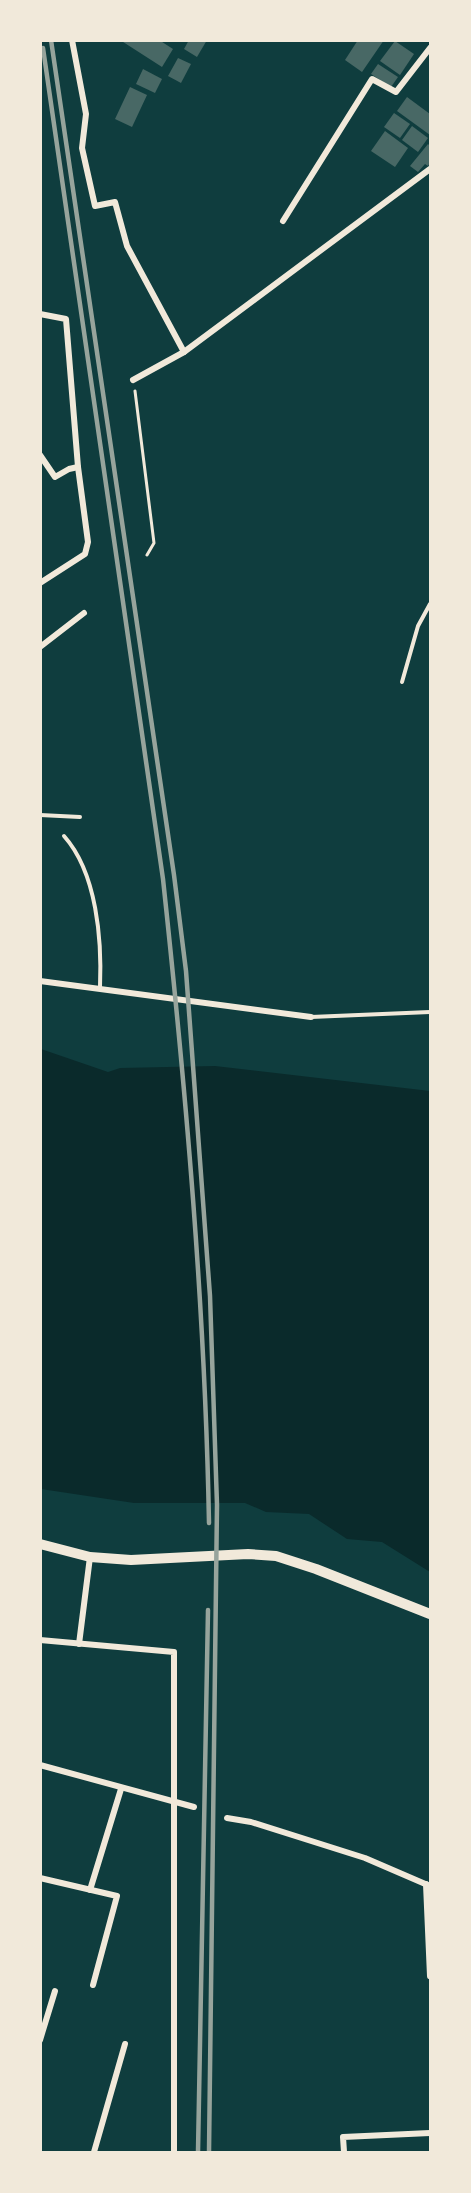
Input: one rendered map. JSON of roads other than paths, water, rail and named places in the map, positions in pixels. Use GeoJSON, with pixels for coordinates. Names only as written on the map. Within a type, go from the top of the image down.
{"type":"FeatureCollection","features":[{"type":"Feature","properties":{"kind":"street"},"geometry":{"type":"LineString","coordinates":[[72,40],[86,114],[82,148],[95,206],[116,202],[127,246],[184,352]]}},
{"type":"Feature","properties":{"kind":"street"},"geometry":{"type":"LineString","coordinates":[[283,221],[372,79],[396,92],[430,48]]}},
{"type":"Feature","properties":{"kind":"street"},"geometry":{"type":"LineString","coordinates":[[133,380],[184,352],[430,169]]}},
{"type":"Feature","properties":{"kind":"street"},"geometry":{"type":"LineString","coordinates":[[40,314],[66,319],[78,466],[88,542],[85,554],[40,583]]}},
{"type":"Feature","properties":{"kind":"street"},"geometry":{"type":"LineString","coordinates":[[40,455],[55,477],[78,466]]}},
{"type":"Feature","properties":{"kind":"street"},"geometry":{"type":"LineString","coordinates":[[40,647],[84,613]]}},
{"type":"Feature","properties":{"kind":"street"},"geometry":{"type":"LineString","coordinates":[[40,981],[311,1017]]}},
{"type":"Feature","properties":{"kind":"street"},"geometry":{"type":"LineString","coordinates":[[40,1544],[90,1557],[131,1560],[248,1554],[276,1556],[316,1569],[430,1614]]}},
{"type":"Feature","properties":{"kind":"street"},"geometry":{"type":"LineString","coordinates":[[79,1644],[90,1557]]}},
{"type":"Feature","properties":{"kind":"street"},"geometry":{"type":"LineString","coordinates":[[40,1640],[174,1652],[172,1802],[174,2152]]}},
{"type":"Feature","properties":{"kind":"street"},"geometry":{"type":"LineString","coordinates":[[40,1765],[194,1808]]}},
{"type":"Feature","properties":{"kind":"street"},"geometry":{"type":"LineString","coordinates":[[90,1890],[121,1789]]}},
{"type":"Feature","properties":{"kind":"street"},"geometry":{"type":"LineString","coordinates":[[227,1818],[251,1822],[365,1858],[428,1885],[430,1976]]}},
{"type":"Feature","properties":{"kind":"street"},"geometry":{"type":"LineString","coordinates":[[40,1878],[117,1896],[93,1985]]}},
{"type":"Feature","properties":{"kind":"street"},"geometry":{"type":"LineString","coordinates":[[40,2040],[55,1991]]}},
{"type":"Feature","properties":{"kind":"street"},"geometry":{"type":"LineString","coordinates":[[94,2152],[125,2044]]}},
{"type":"Feature","properties":{"kind":"street"},"geometry":{"type":"LineString","coordinates":[[344,2152],[343,2137],[430,2133]]}},
{"type":"Feature","properties":{"kind":"lane"},"geometry":{"type":"LineString","coordinates":[[402,682],[418,626],[430,604]]}},
{"type":"Feature","properties":{"kind":"lane"},"geometry":{"type":"LineString","coordinates":[[40,815],[80,817]]}},
{"type":"Feature","properties":{"kind":"lane"},"geometry":{"type":"LineString","coordinates":[[64,836],[75,848],[88,880],[99,933],[100,989]]}},
{"type":"Feature","properties":{"kind":"lane"},"geometry":{"type":"LineString","coordinates":[[311,1017],[430,1012]]}},
{"type":"Feature","properties":{"kind":"water"},"geometry":{"type":"Polygon","coordinates":[[[41,1049],[108,1072],[120,1068],[215,1066],[430,1091],[430,1572],[382,1542],[347,1539],[309,1514],[266,1512],[245,1503],[134,1503],[41,1489],[41,1049]]]}},
{"type":"Feature","properties":{"kind":"railway"},"geometry":{"type":"LineString","coordinates":[[51,40],[174,875],[186,971],[210,1296],[217,1505],[209,2152]]}},
{"type":"Feature","properties":{"kind":"railway"},"geometry":{"type":"LineString","coordinates":[[43,48],[163,879],[199,1281],[209,1523]]}},
{"type":"Feature","properties":{"kind":"railway"},"geometry":{"type":"LineString","coordinates":[[198,2152],[208,1610]]}}]}
